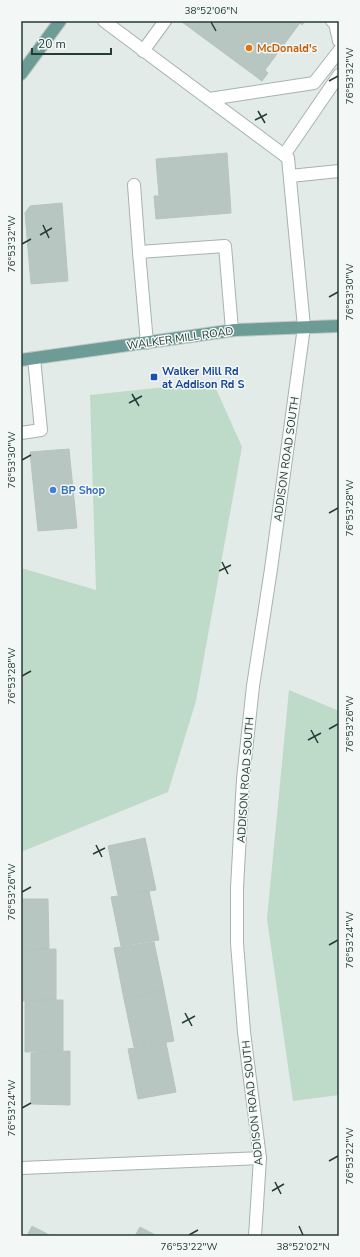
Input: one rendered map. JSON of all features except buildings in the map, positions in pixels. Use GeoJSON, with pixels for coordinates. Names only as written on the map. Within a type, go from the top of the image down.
{"type":"FeatureCollection","features":[{"type":"Feature","properties":{"kind":"main road"},"geometry":{"type":"LineString","coordinates":[[21,74],[60,21]]}},
{"type":"Feature","properties":{"kind":"main road","name":"WALKER MILL ROAD"},"geometry":{"type":"LineString","coordinates":[[21,360],[232,330],[339,326]]}},
{"type":"Feature","properties":{"kind":"street"},"geometry":{"type":"LineString","coordinates":[[104,21],[284,155],[339,75]]}},
{"type":"Feature","properties":{"kind":"street"},"geometry":{"type":"LineString","coordinates":[[143,51],[164,21]]}},
{"type":"Feature","properties":{"kind":"street"},"geometry":{"type":"LineString","coordinates":[[332,21],[335,23],[339,41]]}},
{"type":"Feature","properties":{"kind":"street"},"geometry":{"type":"LineString","coordinates":[[209,99],[314,84],[339,51]]}},
{"type":"Feature","properties":{"kind":"street","name":"ADDISON ROAD SOUTH"},"geometry":{"type":"LineString","coordinates":[[255,1236],[260,1158],[244,1032],[237,943],[237,888],[243,779],[253,686],[271,569],[304,327],[288,158],[284,155]]}},
{"type":"Feature","properties":{"kind":"street"},"geometry":{"type":"LineString","coordinates":[[290,176],[339,171]]}},
{"type":"Feature","properties":{"kind":"street"},"geometry":{"type":"LineString","coordinates":[[134,185],[147,343]]}},
{"type":"Feature","properties":{"kind":"street"},"geometry":{"type":"LineString","coordinates":[[139,252],[225,246],[232,330]]}},
{"type":"Feature","properties":{"kind":"street"},"geometry":{"type":"LineString","coordinates":[[21,434],[41,430],[34,358]]}},
{"type":"Feature","properties":{"kind":"street"},"geometry":{"type":"LineString","coordinates":[[21,1168],[260,1158]]}},
{"type":"Feature","properties":{"kind":"green space"},"geometry":{"type":"Polygon","coordinates":[[[213,382],[242,447],[196,701],[168,792],[21,852],[21,568],[96,590],[90,395],[213,382]]]}},
{"type":"Feature","properties":{"kind":"green space"},"geometry":{"type":"Polygon","coordinates":[[[289,690],[339,711],[339,1095],[293,1101],[267,919],[289,690]]]}},
{"type":"Feature","properties":{"kind":"place","name":"McDonald's"},"geometry":{"type":"Point","coordinates":[249,48]}},
{"type":"Feature","properties":{"kind":"place","name":"Walker Mill Rd at Addison Rd S"},"geometry":{"type":"Point","coordinates":[154,377]}},
{"type":"Feature","properties":{"kind":"place","name":"BP Shop"},"geometry":{"type":"Point","coordinates":[53,490]}}]}
